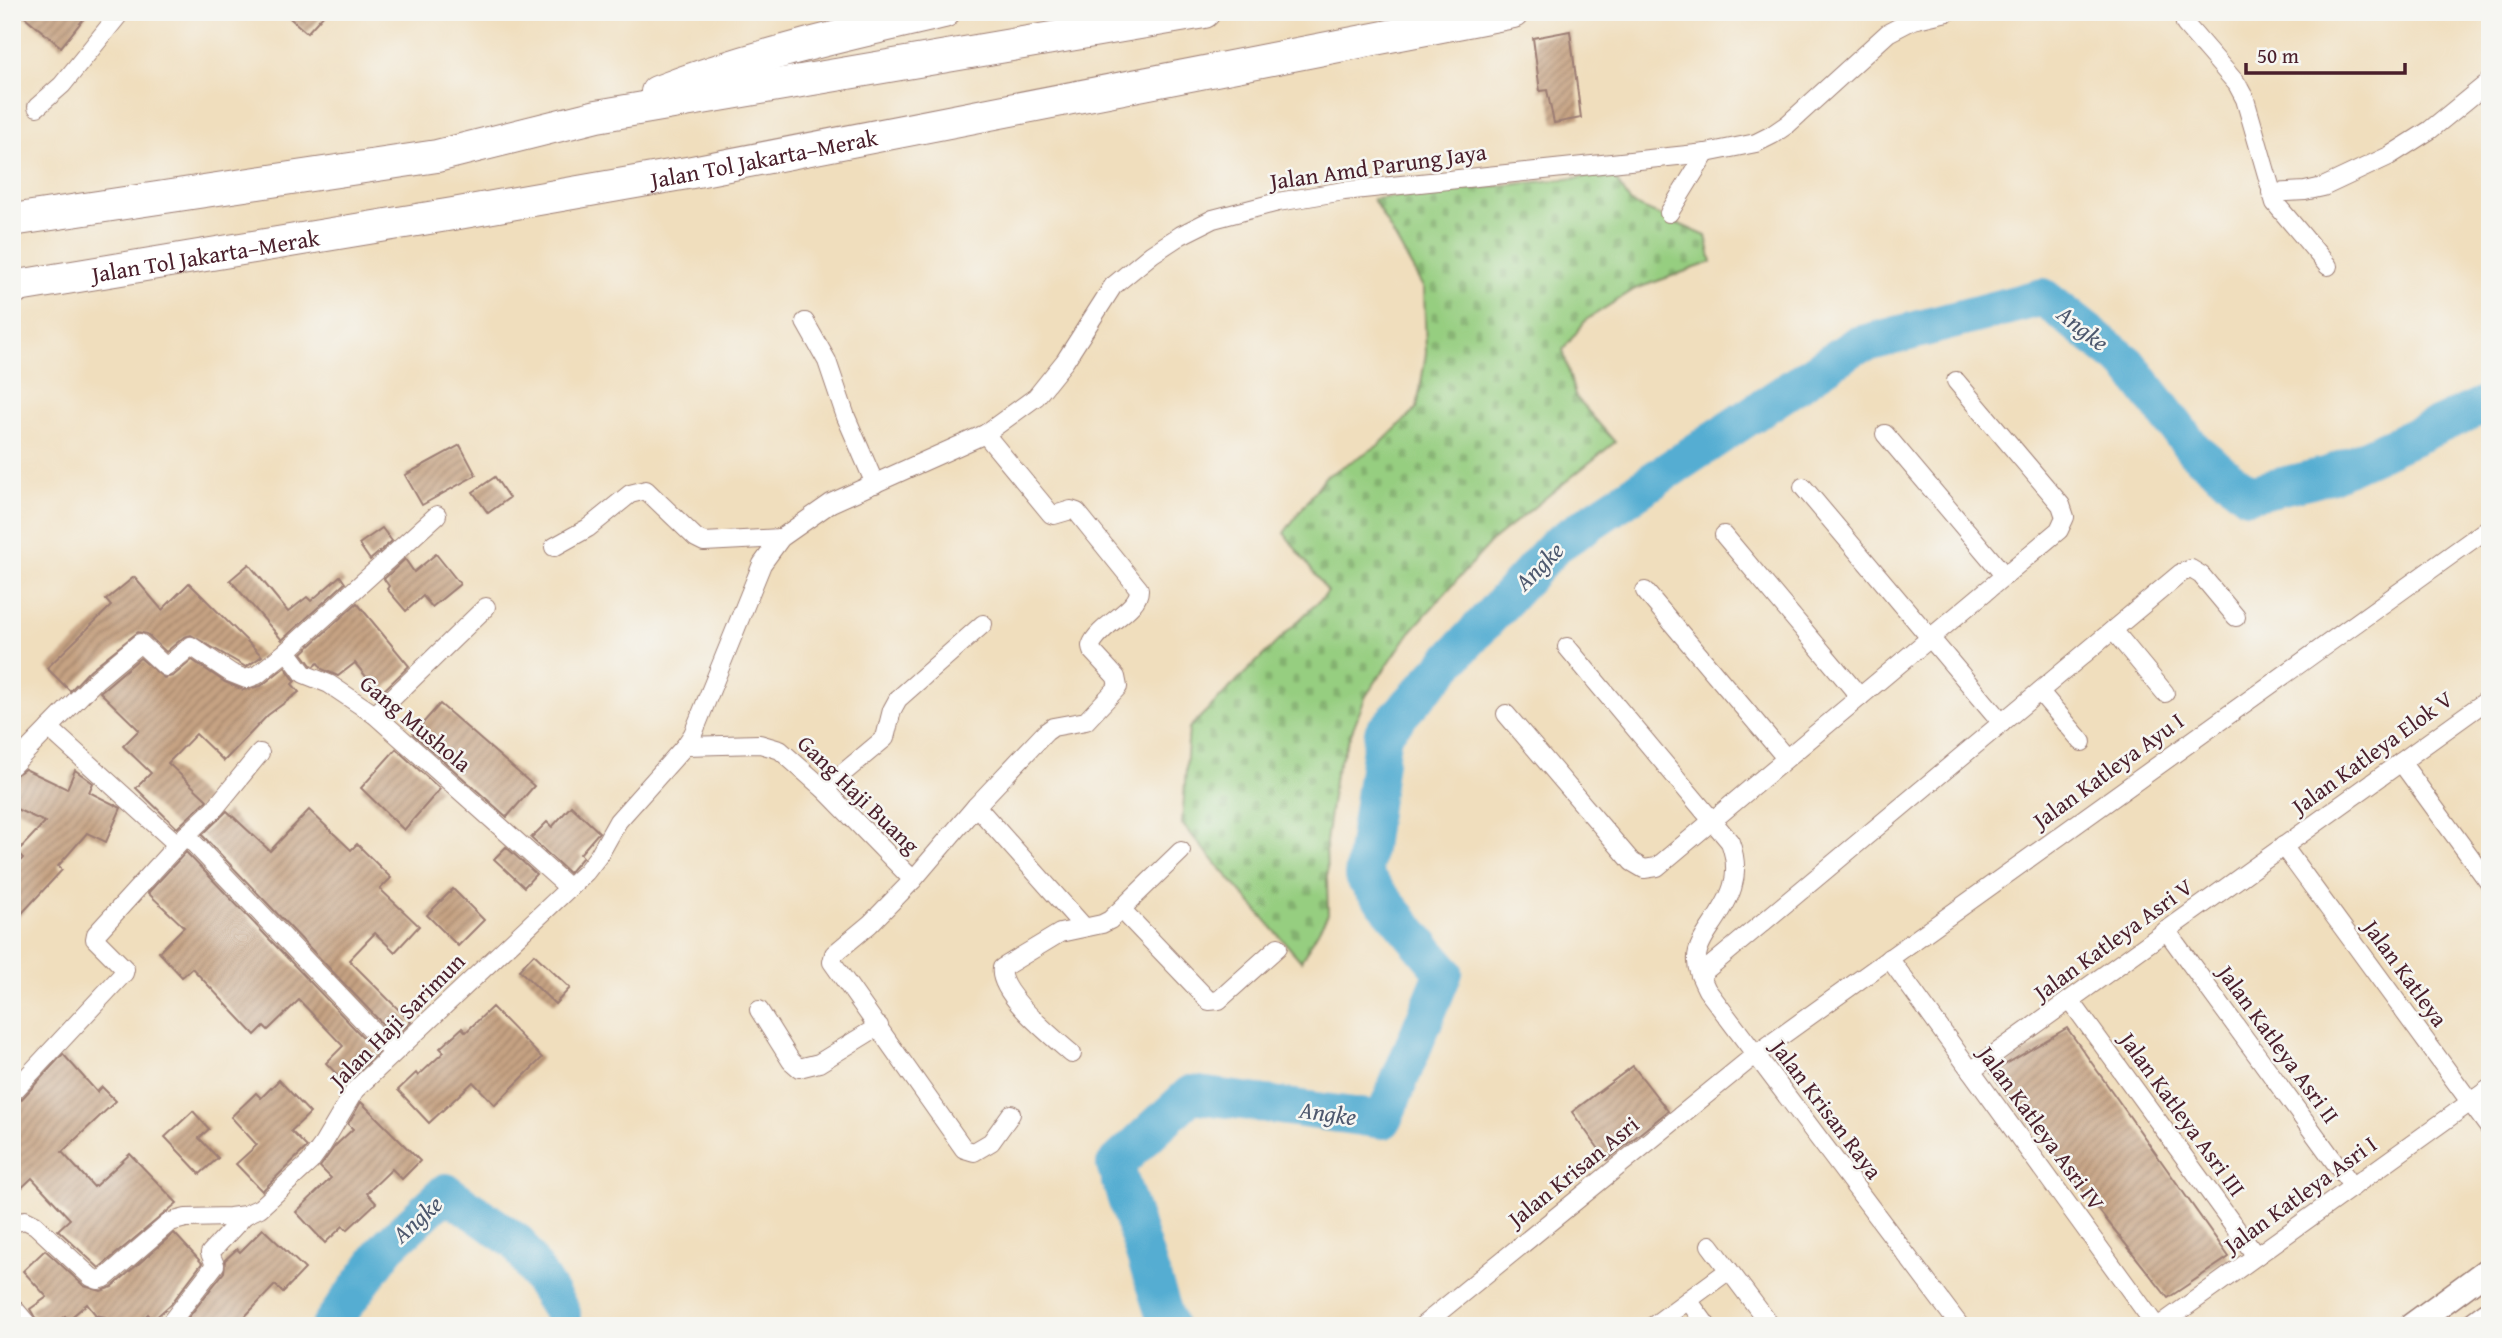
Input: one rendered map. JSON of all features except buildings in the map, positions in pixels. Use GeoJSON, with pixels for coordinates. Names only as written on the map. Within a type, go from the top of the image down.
{"type":"FeatureCollection","features":[{"type":"Feature","properties":{"kind":"highway"},"geometry":{"type":"LineString","coordinates":[[597,116],[698,76],[838,37],[944,12]]}},
{"type":"Feature","properties":{"kind":"highway"},"geometry":{"type":"LineString","coordinates":[[12,220],[438,156],[597,116],[1204,12]]}},
{"type":"Feature","properties":{"kind":"highway","name":"Jalan Tol Jakarta–Merak"},"geometry":{"type":"LineString","coordinates":[[12,287],[687,173],[1513,12]]}},
{"type":"Feature","properties":{"kind":"street"},"geometry":{"type":"LineString","coordinates":[[37,107],[62,85],[121,12]]}},
{"type":"Feature","properties":{"kind":"street","name":"Jalan Amd Parung Jaya"},"geometry":{"type":"LineString","coordinates":[[685,746],[693,734],[762,564],[781,538],[831,503],[985,434],[1036,397],[1053,380],[1103,300],[1128,272],[1181,235],[1213,219],[1278,202],[1345,191],[1706,153],[1756,143],[1788,124],[1888,33],[1913,20],[1947,12]]}},
{"type":"Feature","properties":{"kind":"street"},"geometry":{"type":"LineString","coordinates":[[2184,12],[2185,24],[2237,84],[2245,99],[2271,193],[2281,212],[2328,266]]}},
{"type":"Feature","properties":{"kind":"street"},"geometry":{"type":"LineString","coordinates":[[2271,193],[2323,187],[2389,156],[2430,130],[2490,81]]}},
{"type":"Feature","properties":{"kind":"street"},"geometry":{"type":"LineString","coordinates":[[1668,213],[1706,153]]}},
{"type":"Feature","properties":{"kind":"street"},"geometry":{"type":"LineString","coordinates":[[805,321],[827,361],[846,417],[875,484]]}},
{"type":"Feature","properties":{"kind":"street"},"geometry":{"type":"LineString","coordinates":[[1506,714],[1632,862],[1644,869],[1657,867],[2059,530],[2065,517],[2061,505],[1956,381]]}},
{"type":"Feature","properties":{"kind":"street"},"geometry":{"type":"LineString","coordinates":[[985,434],[1051,514],[1071,510],[1077,512],[1139,589],[1136,600],[1095,637],[1091,646],[1092,651],[1116,677],[1118,687],[1086,721],[1053,727],[1046,732],[976,806],[913,880],[832,962],[966,1150],[974,1152],[986,1146],[1011,1114]]}},
{"type":"Feature","properties":{"kind":"street"},"geometry":{"type":"LineString","coordinates":[[1885,434],[2005,576]]}},
{"type":"Feature","properties":{"kind":"street"},"geometry":{"type":"LineString","coordinates":[[1803,487],[2002,723]]}},
{"type":"Feature","properties":{"kind":"street"},"geometry":{"type":"LineString","coordinates":[[554,547],[589,528],[631,494],[646,490],[696,538],[704,542],[781,538]]}},
{"type":"Feature","properties":{"kind":"street"},"geometry":{"type":"LineString","coordinates":[[12,766],[97,679],[140,643],[166,667],[191,646],[231,673],[246,679],[257,675],[437,515]]}},
{"type":"Feature","properties":{"kind":"street","name":"Jalan Katleya Ayu I"},"geometry":{"type":"LineString","coordinates":[[1755,1055],[2490,527]]}},
{"type":"Feature","properties":{"kind":"street"},"geometry":{"type":"LineString","coordinates":[[1724,535],[1860,697]]}},
{"type":"Feature","properties":{"kind":"street"},"geometry":{"type":"LineString","coordinates":[[1567,648],[1730,842],[1736,858],[1737,873],[1732,891],[1702,940],[1696,957],[1700,975],[2181,573],[2190,569],[2201,575],[2236,617]]}},
{"type":"Feature","properties":{"kind":"street"},"geometry":{"type":"LineString","coordinates":[[1645,591],[1786,758]]}},
{"type":"Feature","properties":{"kind":"street"},"geometry":{"type":"LineString","coordinates":[[375,715],[486,607]]}},
{"type":"Feature","properties":{"kind":"street"},"geometry":{"type":"LineString","coordinates":[[824,789],[885,738],[892,710],[898,699],[983,624]]}},
{"type":"Feature","properties":{"kind":"street"},"geometry":{"type":"LineString","coordinates":[[2113,631],[2165,693]]}},
{"type":"Feature","properties":{"kind":"street","name":"Gang Mushola"},"geometry":{"type":"LineString","coordinates":[[287,651],[304,674],[329,684],[375,715],[569,888]]}},
{"type":"Feature","properties":{"kind":"street"},"geometry":{"type":"LineString","coordinates":[[2040,692],[2082,743]]}},
{"type":"Feature","properties":{"kind":"street","name":"Jalan Katleya Elok V"},"geometry":{"type":"LineString","coordinates":[[2283,846],[2490,698]]}},
{"type":"Feature","properties":{"kind":"street"},"geometry":{"type":"LineString","coordinates":[[49,728],[181,840],[393,1052]]}},
{"type":"Feature","properties":{"kind":"street","name":"Gang Haji Buang"},"geometry":{"type":"LineString","coordinates":[[685,746],[760,744],[770,746],[790,757],[913,880]]}},
{"type":"Feature","properties":{"kind":"street","name":"Jalan Haji Sarimun"},"geometry":{"type":"LineString","coordinates":[[168,1326],[215,1265],[210,1252],[246,1215],[260,1208],[310,1162],[355,1090],[593,863],[628,809],[685,746]]}},
{"type":"Feature","properties":{"kind":"street"},"geometry":{"type":"LineString","coordinates":[[12,1093],[124,973],[125,969],[95,936],[181,840],[215,808],[260,753]]}},
{"type":"Feature","properties":{"kind":"street"},"geometry":{"type":"LineString","coordinates":[[2401,762],[2490,884]]}},
{"type":"Feature","properties":{"kind":"street"},"geometry":{"type":"LineString","coordinates":[[976,806],[1084,927]]}},
{"type":"Feature","properties":{"kind":"street","name":"Jalan Katleya Asri V"},"geometry":{"type":"LineString","coordinates":[[1971,1071],[2283,846]]}},
{"type":"Feature","properties":{"kind":"street","name":"Jalan Katleya"},"geometry":{"type":"LineString","coordinates":[[2283,846],[2490,1129]]}},
{"type":"Feature","properties":{"kind":"street"},"geometry":{"type":"LineString","coordinates":[[1072,1054],[1026,1011],[1006,987],[1000,973],[1002,968],[1060,933],[1102,924],[1122,910],[1181,851]]}},
{"type":"Feature","properties":{"kind":"street"},"geometry":{"type":"LineString","coordinates":[[1122,910],[1209,1001],[1219,1000],[1279,947]]}},
{"type":"Feature","properties":{"kind":"street","name":"Jalan Katleya Asri II"},"geometry":{"type":"LineString","coordinates":[[2166,930],[2353,1186]]}},
{"type":"Feature","properties":{"kind":"street","name":"Jalan Katleya Asri IV"},"geometry":{"type":"LineString","coordinates":[[1889,958],[2157,1326]]}},
{"type":"Feature","properties":{"kind":"street","name":"Jalan Krisan Raya"},"geometry":{"type":"LineString","coordinates":[[1700,975],[1706,990],[1960,1326]]}},
{"type":"Feature","properties":{"kind":"street","name":"Jalan Katleya Asri III"},"geometry":{"type":"LineString","coordinates":[[2070,1000],[2256,1256]]}},
{"type":"Feature","properties":{"kind":"street"},"geometry":{"type":"LineString","coordinates":[[759,1010],[791,1061],[799,1068],[819,1063],[879,1026]]}},
{"type":"Feature","properties":{"kind":"street","name":"Jalan Krisan Asri"},"geometry":{"type":"LineString","coordinates":[[1422,1326],[1755,1055]]}},
{"type":"Feature","properties":{"kind":"street","name":"Jalan Katleya Asri I"},"geometry":{"type":"LineString","coordinates":[[2157,1326],[2490,1088]]}},
{"type":"Feature","properties":{"kind":"street"},"geometry":{"type":"LineString","coordinates":[[12,1223],[25,1220],[35,1225],[91,1277],[98,1280],[105,1278],[170,1223],[186,1218],[246,1215]]}},
{"type":"Feature","properties":{"kind":"street"},"geometry":{"type":"LineString","coordinates":[[1710,1245],[1771,1326]]}},
{"type":"Feature","properties":{"kind":"street"},"geometry":{"type":"LineString","coordinates":[[2412,1326],[2490,1268]]}},
{"type":"Feature","properties":{"kind":"street"},"geometry":{"type":"LineString","coordinates":[[1653,1326],[1729,1270]]}},
{"type":"Feature","properties":{"kind":"street"},"geometry":{"type":"LineString","coordinates":[[1688,1300],[1707,1326]]}},
{"type":"Feature","properties":{"kind":"street"},"geometry":{"type":"LineString","coordinates":[[12,1306],[29,1326]]}},
{"type":"Feature","properties":{"kind":"street"},"geometry":{"type":"LineString","coordinates":[[2471,1326],[2490,1312]]}},
{"type":"Feature","properties":{"kind":"street"},"geometry":{"type":"LineString","coordinates":[[92,1326],[99,1326]]}},
{"type":"Feature","properties":{"kind":"green space"},"geometry":{"type":"Polygon","coordinates":[[[1612,174],[1631,203],[1706,236],[1712,262],[1635,289],[1586,320],[1563,350],[1575,396],[1615,442],[1493,540],[1410,632],[1366,696],[1335,774],[1326,842],[1328,914],[1301,961],[1182,824],[1189,728],[1328,592],[1284,533],[1325,477],[1379,445],[1417,408],[1426,353],[1424,289],[1373,199],[1612,174]]]}},
{"type":"Feature","properties":{"kind":"waterway","name":"Angke"},"geometry":{"type":"LineString","coordinates":[[1168,1326],[1115,1165],[1191,1094],[1383,1120],[1444,972],[1363,876],[1383,733],[1556,545],[1855,346],[2043,297],[2128,364],[2194,450],[2248,494],[2329,475],[2490,402]]}},
{"type":"Feature","properties":{"kind":"waterway","name":"Angke"},"geometry":{"type":"LineString","coordinates":[[330,1326],[388,1246],[446,1192],[518,1243],[562,1313],[562,1326]]}}]}
